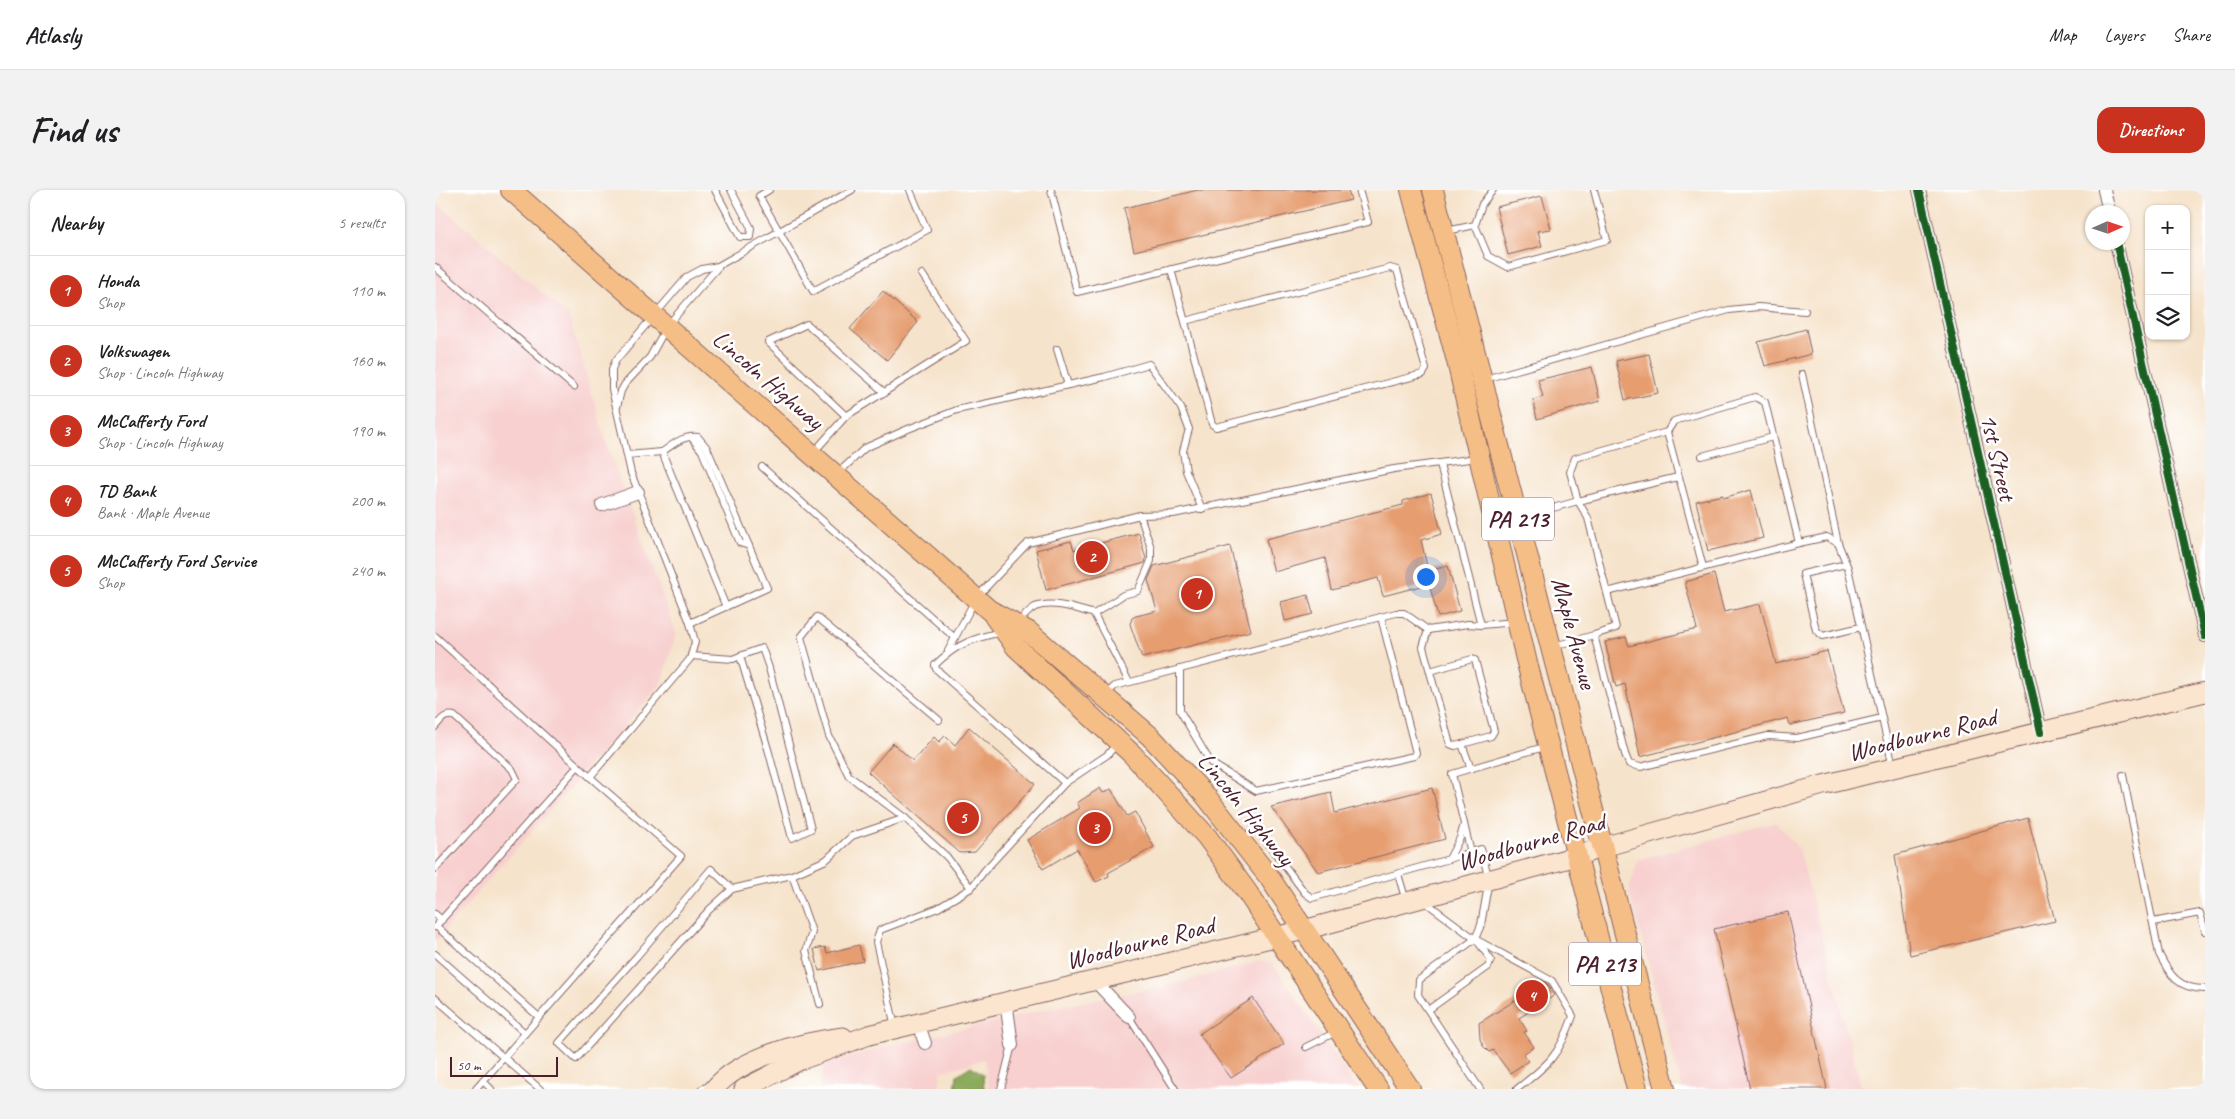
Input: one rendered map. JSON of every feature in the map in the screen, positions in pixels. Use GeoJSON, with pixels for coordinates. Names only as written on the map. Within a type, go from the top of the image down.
{"type":"FeatureCollection","features":[{"type":"Feature","properties":{"kind":"main road","name":"Lincoln Highway"},"geometry":{"type":"LineString","coordinates":[[511,190],[1010,628],[1029,632],[1150,736],[1200,788],[1249,849],[1279,875],[1304,930],[1410,1089]]}},
{"type":"Feature","properties":{"kind":"main road","name":"Maple Avenue"},"geometry":{"type":"LineString","coordinates":[[1411,190],[1457,361],[1517,622],[1637,1089]]}},
{"type":"Feature","properties":{"kind":"main road","name":"Maple Avenue"},"geometry":{"type":"LineString","coordinates":[[1433,190],[1665,1089]]}},
{"type":"Feature","properties":{"kind":"main road","name":"Lincoln Highway"},"geometry":{"type":"LineString","coordinates":[[1010,628],[1016,646],[1119,742],[1158,781],[1207,837],[1277,936],[1378,1089]]}},
{"type":"Feature","properties":{"kind":"main road","name":"Woodbourne Road"},"geometry":{"type":"LineString","coordinates":[[744,1089],[799,1061],[869,1035],[1304,930],[1577,856],[1823,785],[2205,692]]}},
{"type":"Feature","properties":{"kind":"main road","name":"Woodbourne Road"},"geometry":{"type":"LineString","coordinates":[[717,1085],[744,1066],[794,1047],[820,1040],[869,1035]]}},
{"type":"Feature","properties":{"kind":"street","name":"1st Street"},"geometry":{"type":"LineString","coordinates":[[1919,190],[2041,732]]}},
{"type":"Feature","properties":{"kind":"street"},"geometry":{"type":"LineString","coordinates":[[2104,190],[2107,205]]}},
{"type":"Feature","properties":{"kind":"street"},"geometry":{"type":"LineString","coordinates":[[2118,250],[2205,636]]}},
{"type":"Feature","properties":{"kind":"street"},"geometry":{"type":"LineString","coordinates":[[602,505],[639,492]]}},
{"type":"Feature","properties":{"kind":"street"},"geometry":{"type":"LineString","coordinates":[[1094,980],[1129,1018]]}},
{"type":"Feature","properties":{"kind":"street"},"geometry":{"type":"LineString","coordinates":[[1006,1001],[1012,1045]]}},
{"type":"Feature","properties":{"kind":"street"},"geometry":{"type":"LineString","coordinates":[[918,1023],[925,1043]]}},
{"type":"Feature","properties":{"kind":"lane"},"geometry":{"type":"LineString","coordinates":[[715,190],[740,237],[749,237],[756,245]]}},
{"type":"Feature","properties":{"kind":"lane"},"geometry":{"type":"LineString","coordinates":[[731,190],[751,228],[749,237]]}},
{"type":"Feature","properties":{"kind":"lane"},"geometry":{"type":"LineString","coordinates":[[769,190],[759,196],[778,233],[813,291],[927,230],[910,190]]}},
{"type":"Feature","properties":{"kind":"lane"},"geometry":{"type":"LineString","coordinates":[[590,777],[691,656],[695,642],[690,623],[639,492],[627,455],[611,379],[616,360],[719,266],[852,190]]}},
{"type":"Feature","properties":{"kind":"lane"},"geometry":{"type":"LineString","coordinates":[[1051,190],[1077,292],[1367,222],[1359,190]]}},
{"type":"Feature","properties":{"kind":"lane"},"geometry":{"type":"LineString","coordinates":[[1493,190],[1482,204],[1475,225],[1488,256],[1508,267],[1607,240],[1594,190]]}},
{"type":"Feature","properties":{"kind":"lane"},"geometry":{"type":"LineString","coordinates":[[1443,232],[1475,225]]}},
{"type":"Feature","properties":{"kind":"lane"},"geometry":{"type":"LineString","coordinates":[[435,266],[574,387]]}},
{"type":"Feature","properties":{"kind":"lane"},"geometry":{"type":"LineString","coordinates":[[617,410],[621,390],[650,357],[660,320],[687,277],[702,269],[719,266]]}},
{"type":"Feature","properties":{"kind":"lane"},"geometry":{"type":"LineString","coordinates":[[1171,269],[1212,424],[1216,427],[1423,374],[1426,368],[1397,270],[1390,268],[1185,321]]}},
{"type":"Feature","properties":{"kind":"lane"},"geometry":{"type":"LineString","coordinates":[[813,454],[846,416],[967,341],[923,274]]}},
{"type":"Feature","properties":{"kind":"lane"},"geometry":{"type":"LineString","coordinates":[[1482,380],[1729,310],[1758,307],[1805,311]]}},
{"type":"Feature","properties":{"kind":"lane"},"geometry":{"type":"LineString","coordinates":[[846,416],[769,342],[807,324],[885,393]]}},
{"type":"Feature","properties":{"kind":"lane"},"geometry":{"type":"LineString","coordinates":[[1057,350],[1068,385]]}},
{"type":"Feature","properties":{"kind":"lane"},"geometry":{"type":"LineString","coordinates":[[836,474],[865,448],[957,410],[1068,385],[1149,364],[1181,408],[1189,429],[1183,451],[1186,471],[1202,508]]}},
{"type":"Feature","properties":{"kind":"lane"},"geometry":{"type":"LineString","coordinates":[[1802,374],[1838,543],[1846,564],[1893,768]]}},
{"type":"Feature","properties":{"kind":"lane"},"geometry":{"type":"LineString","coordinates":[[1551,647],[1616,628],[1588,518],[1578,501],[1570,472],[1575,458],[1667,432],[1674,421],[1755,397],[1765,402],[1799,543]]}},
{"type":"Feature","properties":{"kind":"lane"},"geometry":{"type":"LineString","coordinates":[[1667,432],[1703,567]]}},
{"type":"Feature","properties":{"kind":"lane"},"geometry":{"type":"LineString","coordinates":[[627,455],[662,452],[680,439],[690,436],[698,437],[707,448],[767,588],[690,623]]}},
{"type":"Feature","properties":{"kind":"lane"},"geometry":{"type":"LineString","coordinates":[[1702,456],[1773,436]]}},
{"type":"Feature","properties":{"kind":"lane"},"geometry":{"type":"LineString","coordinates":[[662,452],[726,607]]}},
{"type":"Feature","properties":{"kind":"lane"},"geometry":{"type":"LineString","coordinates":[[1065,783],[936,669],[935,664],[948,651],[955,638],[1028,543],[1140,515],[1173,514],[1394,468],[1440,464],[1479,457]]}},
{"type":"Feature","properties":{"kind":"lane"},"geometry":{"type":"LineString","coordinates":[[1440,464],[1481,624]]}},
{"type":"Feature","properties":{"kind":"lane"},"geometry":{"type":"LineString","coordinates":[[762,467],[955,638]]}},
{"type":"Feature","properties":{"kind":"lane"},"geometry":{"type":"LineString","coordinates":[[1517,518],[1578,501],[1679,477]]}},
{"type":"Feature","properties":{"kind":"lane"},"geometry":{"type":"LineString","coordinates":[[1094,614],[1123,595],[1138,591],[1151,561],[1151,548],[1140,515]]}},
{"type":"Feature","properties":{"kind":"lane"},"geometry":{"type":"LineString","coordinates":[[1607,592],[1827,537],[1838,543]]}},
{"type":"Feature","properties":{"kind":"lane"},"geometry":{"type":"LineString","coordinates":[[1846,564],[1803,574],[1816,630],[1823,636],[1861,627]]}},
{"type":"Feature","properties":{"kind":"lane"},"geometry":{"type":"LineString","coordinates":[[948,651],[971,639],[1010,628],[1035,607],[1047,605],[1070,606],[1094,614],[1129,682]]}},
{"type":"Feature","properties":{"kind":"lane"},"geometry":{"type":"LineString","coordinates":[[1104,696],[1115,686],[1129,682],[1381,617],[1404,613],[1428,630],[1468,624],[1517,622]]}},
{"type":"Feature","properties":{"kind":"lane"},"geometry":{"type":"LineString","coordinates":[[1180,669],[1180,711],[1211,763],[1257,791],[1414,756],[1416,753],[1381,617]]}},
{"type":"Feature","properties":{"kind":"lane"},"geometry":{"type":"LineString","coordinates":[[939,720],[817,618],[801,636],[829,736],[849,776],[905,818],[947,857],[971,888]]}},
{"type":"Feature","properties":{"kind":"lane"},"geometry":{"type":"LineString","coordinates":[[1428,630],[1423,647],[1450,744],[1455,746],[1491,736],[1493,731],[1475,660],[1472,659],[1430,671]]}},
{"type":"Feature","properties":{"kind":"lane"},"geometry":{"type":"LineString","coordinates":[[1594,635],[1629,764],[1640,767],[1768,736],[1797,738],[1882,718]]}},
{"type":"Feature","properties":{"kind":"lane"},"geometry":{"type":"LineString","coordinates":[[435,636],[590,777],[681,856],[476,1089]]}},
{"type":"Feature","properties":{"kind":"lane"},"geometry":{"type":"LineString","coordinates":[[691,656],[733,659],[740,656],[763,648],[811,829],[791,838],[769,749],[740,656]]}},
{"type":"Feature","properties":{"kind":"lane"},"geometry":{"type":"LineString","coordinates":[[435,727],[444,717],[454,716],[512,768],[516,773],[517,779],[435,868]]}},
{"type":"Feature","properties":{"kind":"lane"},"geometry":{"type":"LineString","coordinates":[[895,1028],[876,942],[880,930],[938,908],[971,888],[985,870],[1065,783],[1107,755],[1119,742]]}},
{"type":"Feature","properties":{"kind":"lane"},"geometry":{"type":"LineString","coordinates":[[1462,744],[1471,769]]}},
{"type":"Feature","properties":{"kind":"lane"},"geometry":{"type":"LineString","coordinates":[[1471,853],[1452,774],[1548,745]]}},
{"type":"Feature","properties":{"kind":"lane"},"geometry":{"type":"LineString","coordinates":[[539,1017],[436,926],[578,766]]}},
{"type":"Feature","properties":{"kind":"lane"},"geometry":{"type":"LineString","coordinates":[[2123,776],[2159,954],[2170,976],[2191,989],[2205,989]]}},
{"type":"Feature","properties":{"kind":"lane"},"geometry":{"type":"LineString","coordinates":[[731,889],[711,869],[637,956],[559,1043],[576,1060],[703,917],[731,889],[792,875],[826,860],[852,836],[905,818]]}},
{"type":"Feature","properties":{"kind":"lane"},"geometry":{"type":"LineString","coordinates":[[1449,859],[1460,838],[1464,824]]}},
{"type":"Feature","properties":{"kind":"lane"},"geometry":{"type":"LineString","coordinates":[[1254,825],[1279,875],[1312,898],[1481,850],[1489,880],[1481,925],[1475,939],[1419,980],[1418,995],[1480,1089]]}},
{"type":"Feature","properties":{"kind":"lane"},"geometry":{"type":"LineString","coordinates":[[1398,874],[1414,901],[1475,939],[1552,981],[1573,1016],[1565,1039],[1549,1064],[1517,1089]]}},
{"type":"Feature","properties":{"kind":"lane"},"geometry":{"type":"LineString","coordinates":[[792,875],[812,932],[806,951],[820,1004]]}},
{"type":"Feature","properties":{"kind":"lane"},"geometry":{"type":"LineString","coordinates":[[2153,922],[2200,913],[2205,931]]}},
{"type":"Feature","properties":{"kind":"lane"},"geometry":{"type":"LineString","coordinates":[[435,914],[442,920]]}},
{"type":"Feature","properties":{"kind":"lane"},"geometry":{"type":"LineString","coordinates":[[1428,1010],[1488,967],[1491,960],[1475,939]]}},
{"type":"Feature","properties":{"kind":"lane"},"geometry":{"type":"LineString","coordinates":[[435,954],[525,1033]]}},
{"type":"Feature","properties":{"kind":"lane"},"geometry":{"type":"LineString","coordinates":[[435,998],[540,1089]]}},
{"type":"Feature","properties":{"kind":"lane"},"geometry":{"type":"LineString","coordinates":[[1129,1018],[1175,1089]]}},
{"type":"Feature","properties":{"kind":"lane"},"geometry":{"type":"LineString","coordinates":[[1307,1047],[1340,1031]]}},
{"type":"Feature","properties":{"kind":"lane"},"geometry":{"type":"LineString","coordinates":[[1001,1089],[1012,1045]]}},
{"type":"Feature","properties":{"kind":"lane"},"geometry":{"type":"LineString","coordinates":[[483,1081],[491,1089]]}},
{"type":"Feature","properties":{"kind":"lane"},"geometry":{"type":"LineString","coordinates":[[702,1089],[717,1085]]}},
{"type":"Feature","properties":{"kind":"shaded area"},"geometry":{"type":"Polygon","coordinates":[[[435,201],[569,316],[606,442],[676,633],[661,684],[435,941],[435,201]]]}},
{"type":"Feature","properties":{"kind":"shaded area"},"geometry":{"type":"Polygon","coordinates":[[[1776,822],[1799,849],[1862,1089],[1682,1089],[1629,890],[1638,860],[1776,822]]]}},
{"type":"Feature","properties":{"kind":"shaded area"},"geometry":{"type":"Polygon","coordinates":[[[1261,961],[1273,964],[1358,1089],[989,1089],[984,1059],[941,1072],[939,1089],[819,1089],[825,1064],[886,1047],[1048,1009],[1175,984],[1261,961]]]}},
{"type":"Feature","properties":{"kind":"green space"},"geometry":{"type":"Polygon","coordinates":[[[971,1066],[983,1074],[984,1089],[955,1089],[957,1075],[971,1066]]]}},
{"type":"Feature","properties":{"kind":"building"},"geometry":{"type":"Polygon","coordinates":[[[1198,190],[1348,190],[1351,200],[1134,251],[1124,208],[1198,190]]]}},
{"type":"Feature","properties":{"kind":"building"},"geometry":{"type":"Polygon","coordinates":[[[1542,196],[1551,229],[1538,231],[1542,246],[1508,255],[1496,207],[1542,196]]]}},
{"type":"Feature","properties":{"kind":"building"},"geometry":{"type":"Polygon","coordinates":[[[883,291],[918,322],[887,360],[850,329],[883,291]]]}},
{"type":"Feature","properties":{"kind":"building"},"geometry":{"type":"Polygon","coordinates":[[[1806,329],[1811,354],[1765,366],[1758,342],[1806,329]]]}},
{"type":"Feature","properties":{"kind":"building"},"geometry":{"type":"Polygon","coordinates":[[[1649,354],[1658,393],[1625,400],[1616,361],[1649,354]]]}},
{"type":"Feature","properties":{"kind":"building"},"geometry":{"type":"Polygon","coordinates":[[[1592,367],[1600,401],[1537,419],[1533,400],[1543,397],[1538,380],[1592,367]]]}},
{"type":"Feature","properties":{"kind":"building"},"geometry":{"type":"Polygon","coordinates":[[[1751,490],[1763,538],[1708,551],[1696,501],[1723,495],[1723,498],[1751,490]]]}},
{"type":"Feature","properties":{"kind":"building"},"geometry":{"type":"Polygon","coordinates":[[[1431,493],[1442,534],[1421,540],[1428,571],[1448,566],[1460,611],[1438,617],[1429,584],[1383,596],[1378,578],[1332,590],[1325,558],[1274,572],[1266,539],[1403,505],[1403,501],[1431,493]]]}},
{"type":"Feature","properties":{"kind":"building"},"geometry":{"type":"Polygon","coordinates":[[[1139,533],[1146,559],[1145,563],[1046,590],[1036,550],[1071,541],[1074,550],[1139,533]]]}},
{"type":"Feature","properties":{"kind":"building"},"geometry":{"type":"Polygon","coordinates":[[[1230,546],[1251,631],[1142,658],[1130,624],[1132,618],[1136,616],[1157,611],[1148,580],[1154,566],[1230,546]]]}},
{"type":"Feature","properties":{"kind":"building"},"geometry":{"type":"Polygon","coordinates":[[[1714,574],[1724,612],[1760,604],[1776,664],[1827,651],[1844,713],[1790,725],[1788,718],[1640,757],[1625,684],[1616,687],[1605,642],[1626,637],[1629,646],[1697,629],[1685,582],[1714,574]]]}},
{"type":"Feature","properties":{"kind":"building"},"geometry":{"type":"Polygon","coordinates":[[[1308,595],[1313,614],[1285,621],[1281,602],[1308,595]]]}},
{"type":"Feature","properties":{"kind":"building"},"geometry":{"type":"Polygon","coordinates":[[[969,727],[1035,784],[975,852],[960,853],[868,772],[893,743],[913,761],[934,737],[939,742],[945,736],[955,745],[969,727]]]}},
{"type":"Feature","properties":{"kind":"building"},"geometry":{"type":"Polygon","coordinates":[[[1100,788],[1103,793],[1111,789],[1127,816],[1135,812],[1154,847],[1108,873],[1109,876],[1096,882],[1077,849],[1043,869],[1027,840],[1080,808],[1077,803],[1100,788]]]}},
{"type":"Feature","properties":{"kind":"building"},"geometry":{"type":"Polygon","coordinates":[[[1432,788],[1445,839],[1318,872],[1271,807],[1331,792],[1335,813],[1432,788]]]}},
{"type":"Feature","properties":{"kind":"building"},"geometry":{"type":"Polygon","coordinates":[[[2028,818],[2055,921],[1910,955],[1895,855],[2028,818]]]}},
{"type":"Feature","properties":{"kind":"building"},"geometry":{"type":"Polygon","coordinates":[[[1788,912],[1827,1089],[1750,1089],[1714,929],[1788,912]]]}},
{"type":"Feature","properties":{"kind":"building"},"geometry":{"type":"Polygon","coordinates":[[[859,945],[863,961],[819,971],[814,949],[825,947],[827,953],[859,945]]]}},
{"type":"Feature","properties":{"kind":"building"},"geometry":{"type":"Polygon","coordinates":[[[1541,981],[1548,985],[1555,995],[1519,1018],[1527,1031],[1524,1032],[1534,1047],[1523,1054],[1528,1061],[1510,1073],[1493,1050],[1489,1052],[1483,1046],[1480,1039],[1479,1023],[1516,1000],[1541,981]]]}},
{"type":"Feature","properties":{"kind":"building"},"geometry":{"type":"Polygon","coordinates":[[[1253,998],[1284,1044],[1231,1078],[1199,1034],[1253,998]]]}},
{"type":"Feature","properties":{"kind":"cycle path"},"geometry":{"type":"LineString","coordinates":[[1919,190],[2041,732]]}},
{"type":"Feature","properties":{"kind":"cycle path"},"geometry":{"type":"LineString","coordinates":[[2118,250],[2205,636]]}},
{"type":"Feature","properties":{"kind":"place","name":"Volkswagen"},"geometry":{"type":"Point","coordinates":[1092,557]}},
{"type":"Feature","properties":{"kind":"place","name":"Honda"},"geometry":{"type":"Point","coordinates":[1197,594]}},
{"type":"Feature","properties":{"kind":"place","name":"McCafferty Ford Service"},"geometry":{"type":"Point","coordinates":[963,818]}},
{"type":"Feature","properties":{"kind":"place","name":"McCafferty Ford"},"geometry":{"type":"Point","coordinates":[1095,828]}},
{"type":"Feature","properties":{"kind":"place","name":"TD Bank"},"geometry":{"type":"Point","coordinates":[1532,996]}}]}
